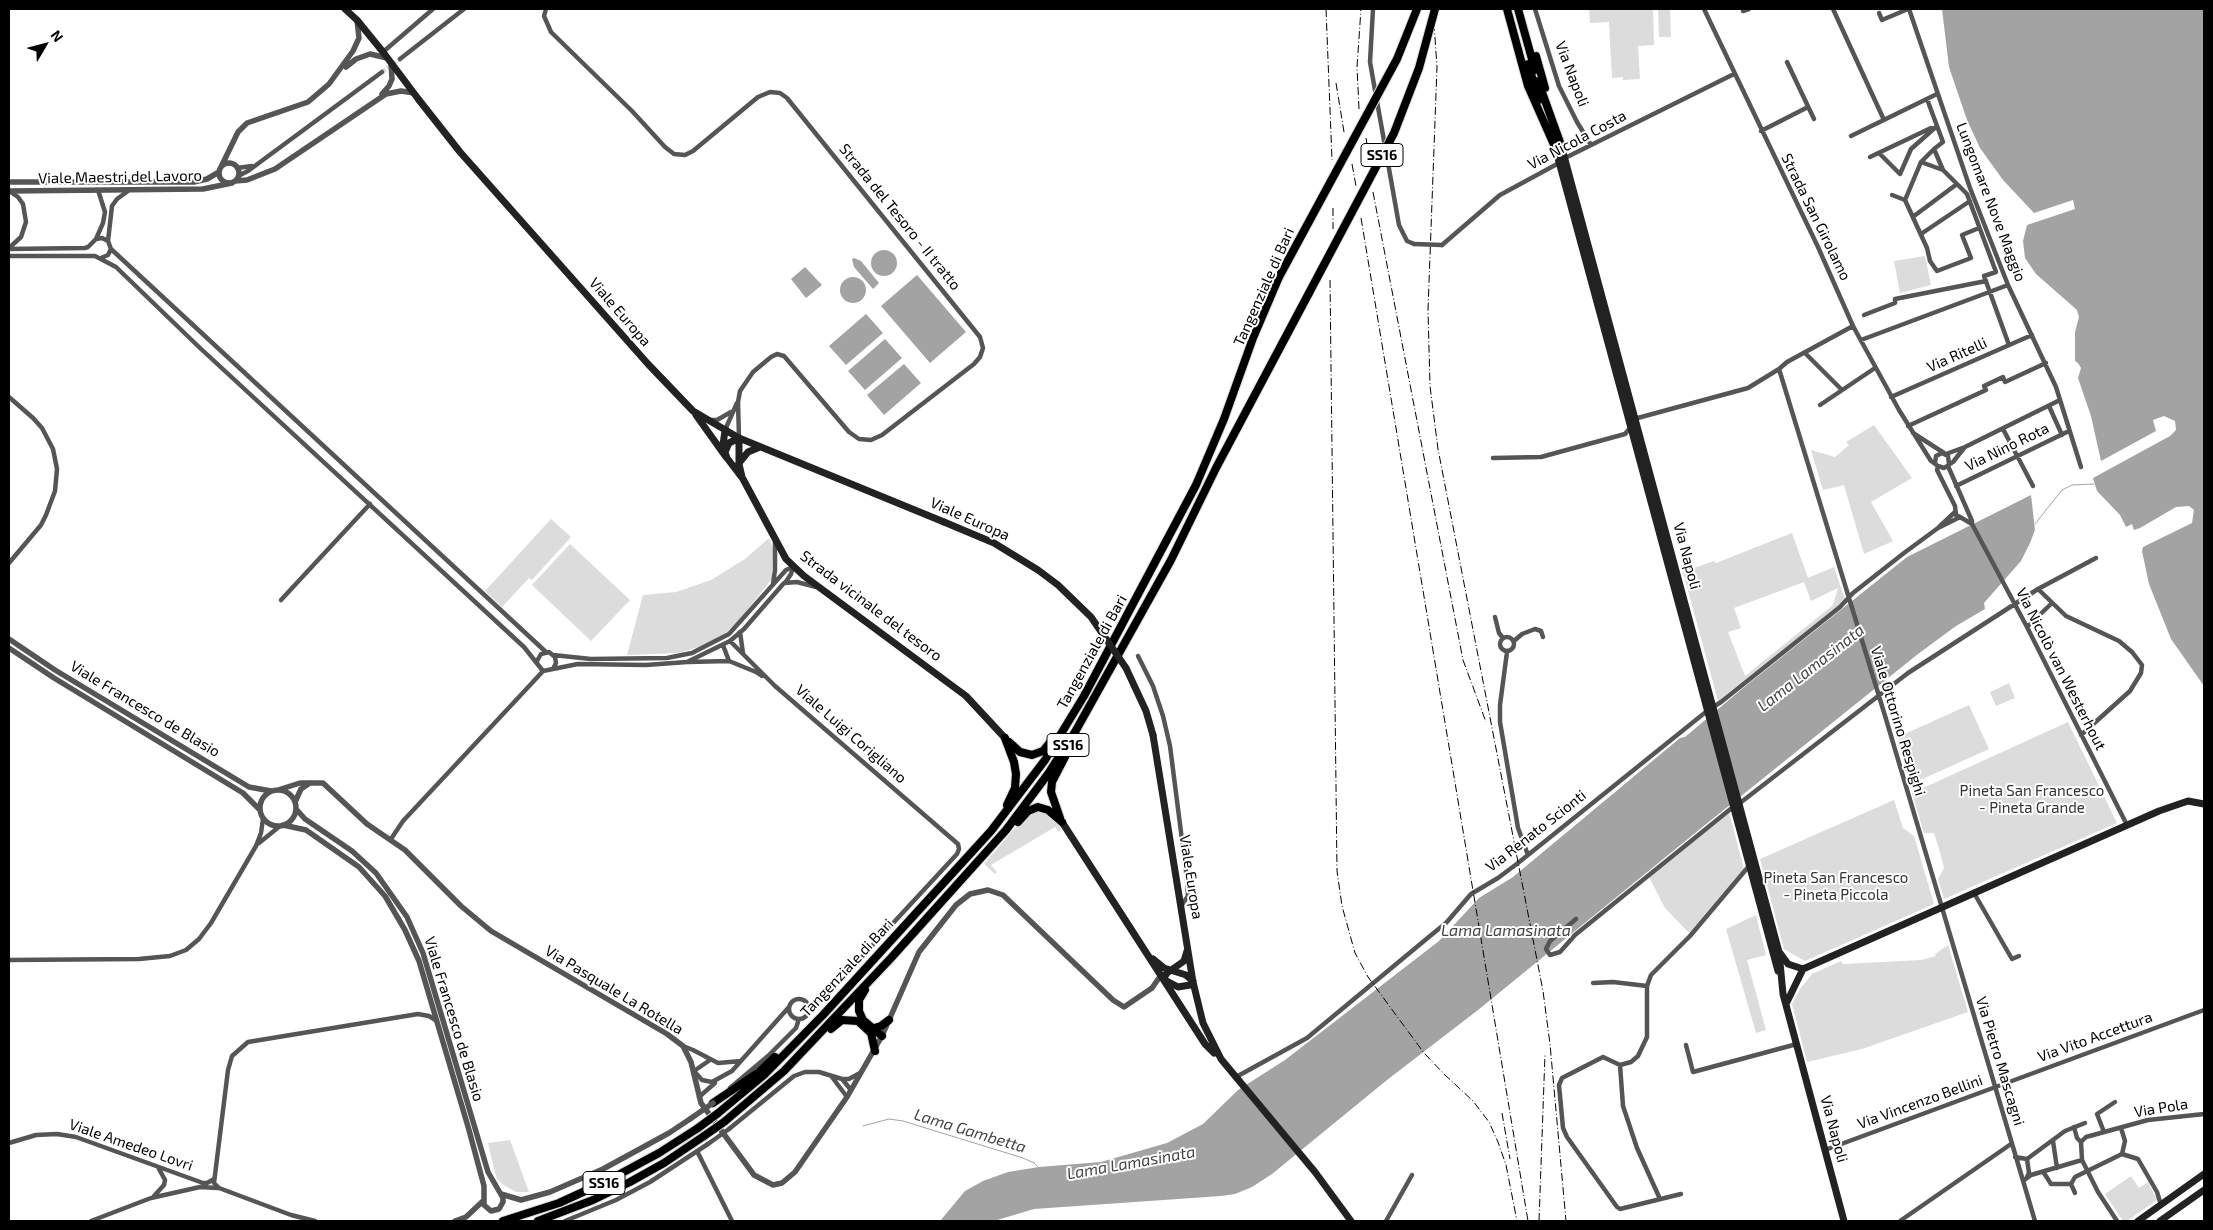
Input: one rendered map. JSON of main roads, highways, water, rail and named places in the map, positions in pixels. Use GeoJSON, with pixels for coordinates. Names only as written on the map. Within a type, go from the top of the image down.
{"type":"FeatureCollection","features":[{"type":"Feature","properties":{"kind":"highway","name":"Tangenziale di Bari"},"geometry":{"type":"LineString","coordinates":[[502,1221],[559,1203],[607,1181],[659,1153],[718,1114],[764,1075],[799,1040],[991,831],[1032,779],[1065,729],[1196,485],[1224,419],[1253,338],[1279,277],[1397,59],[1417,9]]}},
{"type":"Feature","properties":{"kind":"highway","name":"Tangenziale di Bari"},"geometry":{"type":"LineString","coordinates":[[538,1221],[585,1204],[630,1182],[664,1163],[704,1136],[726,1126],[784,1071],[891,958],[1024,806],[1075,732],[1172,560],[1216,468],[1394,134],[1419,68],[1436,9]]}},
{"type":"Feature","properties":{"kind":"highway"},"geometry":{"type":"LineString","coordinates":[[1433,20],[1441,9]]}},
{"type":"Feature","properties":{"kind":"highway"},"geometry":{"type":"LineString","coordinates":[[1507,9],[1528,86],[1558,146]]}},
{"type":"Feature","properties":{"kind":"highway"},"geometry":{"type":"LineString","coordinates":[[1512,9],[1533,81],[1558,146]]}},
{"type":"Feature","properties":{"kind":"highway"},"geometry":{"type":"LineString","coordinates":[[1518,9],[1558,146]]}},
{"type":"Feature","properties":{"kind":"highway"},"geometry":{"type":"LineString","coordinates":[[1523,9],[1558,146]]}},
{"type":"Feature","properties":{"kind":"highway"},"geometry":{"type":"LineString","coordinates":[[1005,738],[1020,752],[1032,755],[1043,751],[1055,736],[1065,729]]}},
{"type":"Feature","properties":{"kind":"highway"},"geometry":{"type":"LineString","coordinates":[[1062,822],[1050,792],[1052,782],[1067,754],[1075,732]]}},
{"type":"Feature","properties":{"kind":"highway"},"geometry":{"type":"LineString","coordinates":[[991,831],[993,823],[1007,806],[1014,788],[1014,762],[1005,738]]}},
{"type":"Feature","properties":{"kind":"highway"},"geometry":{"type":"LineString","coordinates":[[964,876],[984,862],[1023,816],[1033,808],[1048,810],[1062,822]]}},
{"type":"Feature","properties":{"kind":"highway"},"geometry":{"type":"LineString","coordinates":[[882,1036],[874,1036],[872,1030],[863,1020],[859,1011],[859,1000],[862,994],[881,974],[891,958]]}},
{"type":"Feature","properties":{"kind":"highway"},"geometry":{"type":"LineString","coordinates":[[813,1040],[824,1036],[836,1023],[848,1019],[863,1024],[872,1030],[875,1051]]}},
{"type":"Feature","properties":{"kind":"highway"},"geometry":{"type":"LineString","coordinates":[[872,1030],[889,1020]]}},
{"type":"Feature","properties":{"kind":"highway"},"geometry":{"type":"LineString","coordinates":[[713,1103],[759,1072],[787,1045],[799,1040]]}},
{"type":"Feature","properties":{"kind":"main road","name":"Viale Europa"},"geometry":{"type":"LineString","coordinates":[[345,9],[357,20],[383,52],[460,152],[648,364],[693,411],[739,438],[994,543],[1038,570],[1058,585],[1092,617],[1126,668],[1146,711],[1153,735],[1193,982],[1202,1023],[1221,1059],[1300,1154],[1350,1221]]}},
{"type":"Feature","properties":{"kind":"main road","name":"Via Napoli"},"geometry":{"type":"LineString","coordinates":[[1558,146],[1631,422],[1779,952],[1780,976]]}},
{"type":"Feature","properties":{"kind":"main road"},"geometry":{"type":"LineString","coordinates":[[693,411],[742,479]]}},
{"type":"Feature","properties":{"kind":"main road","name":"Via Napoli"},"geometry":{"type":"LineString","coordinates":[[1631,422],[1711,710]]}},
{"type":"Feature","properties":{"kind":"main road"},"geometry":{"type":"LineString","coordinates":[[722,451],[725,431]]}},
{"type":"Feature","properties":{"kind":"main road"},"geometry":{"type":"LineString","coordinates":[[727,458],[725,452],[728,443],[739,438],[739,464],[742,479]]}},
{"type":"Feature","properties":{"kind":"main road"},"geometry":{"type":"LineString","coordinates":[[739,464],[748,452],[760,447]]}},
{"type":"Feature","properties":{"kind":"main road","name":"Strada vicinale del tesoro"},"geometry":{"type":"LineString","coordinates":[[742,479],[786,559],[793,567],[966,696],[1005,738]]}},
{"type":"Feature","properties":{"kind":"main road"},"geometry":{"type":"LineString","coordinates":[[1786,1004],[1803,969],[2179,803],[2192,801],[2204,804]]}},
{"type":"Feature","properties":{"kind":"main road","name":"Via Napoli"},"geometry":{"type":"LineString","coordinates":[[1737,805],[1749,866],[1772,954],[1780,976],[1796,1044],[1844,1221]]}},
{"type":"Feature","properties":{"kind":"main road"},"geometry":{"type":"LineString","coordinates":[[1062,822],[1151,957],[1205,1044],[1221,1059]]}},
{"type":"Feature","properties":{"kind":"main road"},"geometry":{"type":"LineString","coordinates":[[1163,979],[1167,973],[1184,961],[1188,950]]}},
{"type":"Feature","properties":{"kind":"main road"},"geometry":{"type":"LineString","coordinates":[[1779,952],[1788,964],[1803,969]]}},
{"type":"Feature","properties":{"kind":"main road"},"geometry":{"type":"LineString","coordinates":[[1151,957],[1164,968],[1186,975],[1193,982],[1190,985],[1178,987],[1163,979]]}},
{"type":"Feature","properties":{"kind":"main road"},"geometry":{"type":"LineString","coordinates":[[2138,1221],[2204,1174]]}},
{"type":"Feature","properties":{"kind":"main road"},"geometry":{"type":"LineString","coordinates":[[2160,1221],[2204,1190]]}},
{"type":"Feature","properties":{"kind":"main road"},"geometry":{"type":"LineString","coordinates":[[2161,1205],[2168,1216]]}},
{"type":"Feature","properties":{"kind":"water"},"geometry":{"type":"Polygon","coordinates":[[[1942,9],[2204,9],[2204,686],[2171,639],[2149,584],[2142,551],[2143,547],[2192,523],[2194,510],[2189,506],[2176,507],[2134,530],[2132,524],[2126,527],[2120,515],[2097,491],[2093,478],[2170,436],[2176,430],[2175,421],[2164,416],[2153,420],[2156,431],[2101,461],[2091,416],[2078,378],[2081,368],[2075,361],[2075,332],[2079,317],[2077,310],[2036,274],[2025,258],[2023,241],[2027,225],[2075,209],[2073,200],[2034,213],[2003,180],[1980,148],[1967,120],[1949,67],[1942,9]]]}},
{"type":"Feature","properties":{"kind":"water"},"geometry":{"type":"Polygon","coordinates":[[[884,250],[893,254],[897,263],[893,272],[884,276],[875,272],[871,263],[875,254],[884,250]]]}},
{"type":"Feature","properties":{"kind":"water"},"geometry":{"type":"Polygon","coordinates":[[[852,259],[861,261],[879,283],[873,289],[854,267],[852,259]]]}},
{"type":"Feature","properties":{"kind":"water"},"geometry":{"type":"Polygon","coordinates":[[[805,267],[822,285],[806,298],[791,279],[805,267]]]}},
{"type":"Feature","properties":{"kind":"water"},"geometry":{"type":"Polygon","coordinates":[[[917,275],[966,332],[930,363],[881,306],[917,275]]]}},
{"type":"Feature","properties":{"kind":"water"},"geometry":{"type":"Polygon","coordinates":[[[853,277],[862,281],[866,290],[862,299],[853,303],[844,299],[840,290],[844,281],[853,277]]]}},
{"type":"Feature","properties":{"kind":"water"},"geometry":{"type":"Polygon","coordinates":[[[866,314],[883,333],[846,365],[829,346],[866,314]]]}},
{"type":"Feature","properties":{"kind":"water"},"geometry":{"type":"Polygon","coordinates":[[[885,339],[902,358],[865,390],[848,371],[885,339]]]}},
{"type":"Feature","properties":{"kind":"water"},"geometry":{"type":"Polygon","coordinates":[[[904,364],[921,383],[884,415],[867,395],[904,364]]]}},
{"type":"Feature","properties":{"kind":"water","name":"Lama Lamasinata"},"geometry":{"type":"Polygon","coordinates":[[[2031,495],[2035,530],[2030,543],[2021,561],[1984,603],[1985,609],[1956,626],[1918,654],[1272,1174],[1252,1187],[1235,1194],[1221,1196],[1034,1209],[994,1221],[940,1221],[965,1191],[983,1181],[1008,1172],[1039,1167],[1101,1162],[1167,1143],[1203,1124],[1238,1090],[1285,1060],[1439,941],[1479,898],[1513,877],[1680,738],[1685,737],[1743,688],[1907,557],[2031,495]]]}},
{"type":"Feature","properties":{"kind":"waterway","name":"Lama Lamasinata"},"geometry":{"type":"LineString","coordinates":[[2035,524],[2062,490],[2072,485],[2094,484]]}},
{"type":"Feature","properties":{"kind":"waterway","name":"Lama Gambetta"},"geometry":{"type":"LineString","coordinates":[[863,1126],[889,1119],[903,1121],[1023,1158],[1034,1163],[1040,1169]]}},
{"type":"Feature","properties":{"kind":"tunnel"},"geometry":{"type":"LineString","coordinates":[[382,72],[400,59]]}},
{"type":"Feature","properties":{"kind":"railway"},"geometry":{"type":"LineString","coordinates":[[1326,9],[1332,160]]}},
{"type":"Feature","properties":{"kind":"railway"},"geometry":{"type":"LineString","coordinates":[[1359,109],[1357,67],[1361,9]]}},
{"type":"Feature","properties":{"kind":"railway"},"geometry":{"type":"LineString","coordinates":[[1433,9],[1437,67],[1428,310],[1430,386],[1438,449],[1543,991],[1550,1044],[1566,1221]]}},
{"type":"Feature","properties":{"kind":"railway"},"geometry":{"type":"LineString","coordinates":[[1336,83],[1344,132]]}},
{"type":"Feature","properties":{"kind":"railway"},"geometry":{"type":"LineString","coordinates":[[1366,138],[1370,162]]}},
{"type":"Feature","properties":{"kind":"railway"},"geometry":{"type":"LineString","coordinates":[[1352,164],[1356,186]]}},
{"type":"Feature","properties":{"kind":"railway"},"geometry":{"type":"LineString","coordinates":[[1373,192],[1463,660],[1486,722]]}},
{"type":"Feature","properties":{"kind":"railway"},"geometry":{"type":"LineString","coordinates":[[1333,208],[1333,229]]}},
{"type":"Feature","properties":{"kind":"railway"},"geometry":{"type":"LineString","coordinates":[[1361,218],[1528,1221]]}},
{"type":"Feature","properties":{"kind":"railway"},"geometry":{"type":"LineString","coordinates":[[1330,280],[1337,871],[1342,906],[1355,953],[1368,977],[1424,1053],[1473,1101],[1489,1122],[1506,1165],[1517,1221]]}},
{"type":"Feature","properties":{"kind":"railway"},"geometry":{"type":"LineString","coordinates":[[1539,1221],[1545,1054]]}},
{"type":"Feature","properties":{"kind":"railway"},"geometry":{"type":"LineString","coordinates":[[1502,1113],[1510,1159]]}},
{"type":"Feature","properties":{"kind":"park label","name":"Pineta San Francesco - Pineta Grande"},"geometry":{"type":"Point","coordinates":[2032,800]}},
{"type":"Feature","properties":{"kind":"park label","name":"Pineta San Francesco - Pineta Piccola"},"geometry":{"type":"Point","coordinates":[1836,886]}}]}
